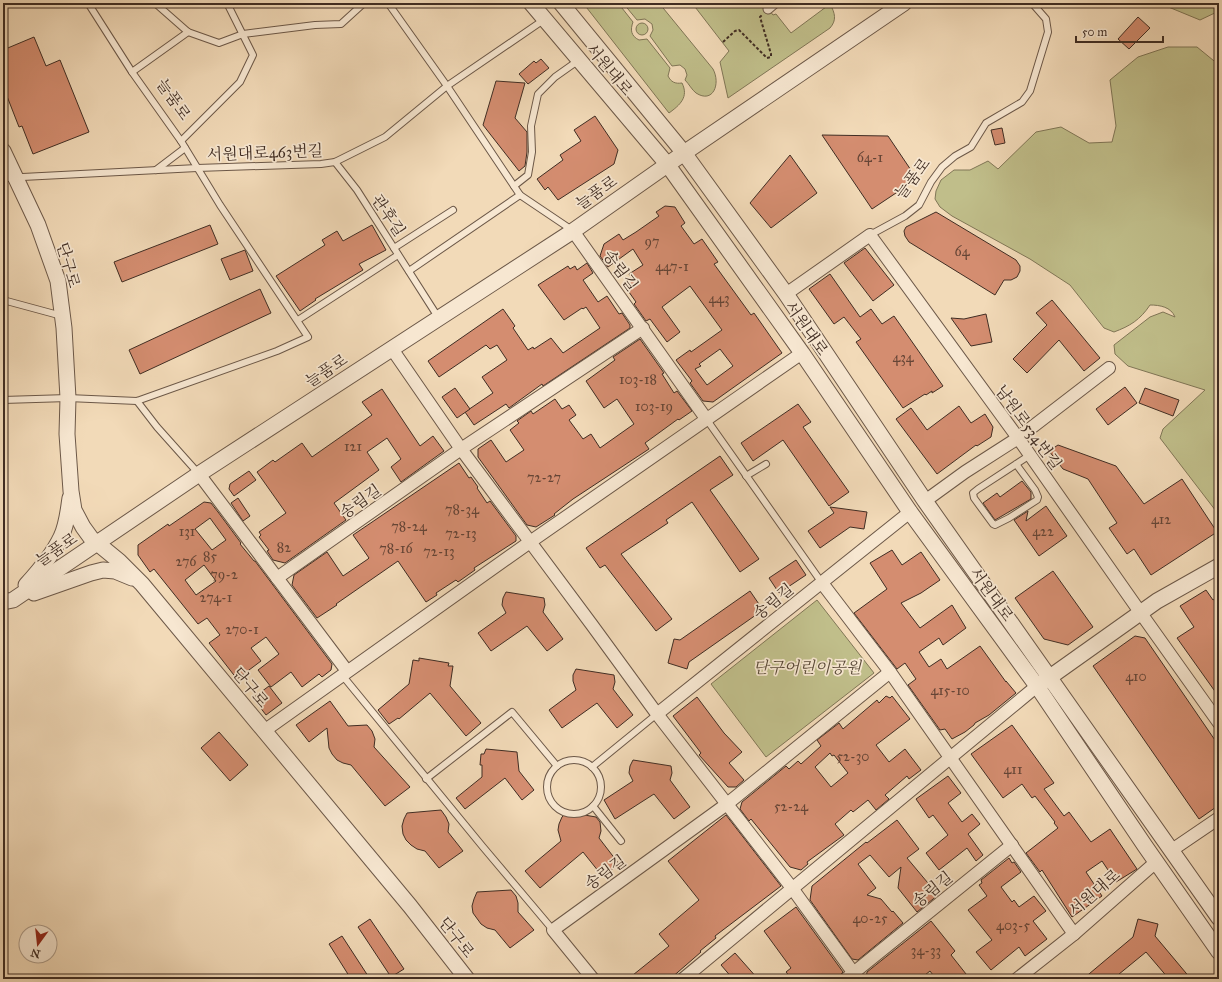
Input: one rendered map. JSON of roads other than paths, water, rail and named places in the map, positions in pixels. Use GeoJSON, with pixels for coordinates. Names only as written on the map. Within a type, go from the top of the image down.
{"type":"FeatureCollection","features":[{"type":"Feature","properties":{"kind":"street","name":"서원대로"},"geometry":{"type":"LineString","coordinates":[[531,3],[667,164],[802,353],[910,512],[1037,686],[1219,952]]}},
{"type":"Feature","properties":{"kind":"street","name":"서원대로"},"geometry":{"type":"LineString","coordinates":[[561,3],[684,153],[786,294],[925,501],[1050,676],[1219,918]]}},
{"type":"Feature","properties":{"kind":"street"},"geometry":{"type":"LineString","coordinates":[[684,153],[904,3]]}},
{"type":"Feature","properties":{"kind":"street","name":"단구로"},"geometry":{"type":"LineString","coordinates":[[3,151],[9,178],[38,224],[58,281],[68,398],[67,434],[71,491],[74,510],[83,527],[91,538],[142,584],[410,906],[467,979]]}},
{"type":"Feature","properties":{"kind":"street","name":"늘품로"},"geometry":{"type":"LineString","coordinates":[[8,601],[98,543],[199,474],[573,231],[684,153]]}},
{"type":"Feature","properties":{"kind":"street","name":"송림길"},"geometry":{"type":"LineString","coordinates":[[573,231],[707,420]]}},
{"type":"Feature","properties":{"kind":"street"},"geometry":{"type":"LineString","coordinates":[[786,294],[870,235]]}},
{"type":"Feature","properties":{"kind":"street","name":"남원로534번길"},"geometry":{"type":"LineString","coordinates":[[870,235],[1018,438],[1219,723]]}},
{"type":"Feature","properties":{"kind":"street","name":"송림길"},"geometry":{"type":"LineString","coordinates":[[277,578],[461,449],[643,328]]}},
{"type":"Feature","properties":{"kind":"street","name":"송림길"},"geometry":{"type":"LineString","coordinates":[[392,349],[461,449],[657,714],[792,888],[853,977],[1012,845]]}},
{"type":"Feature","properties":{"kind":"street"},"geometry":{"type":"LineString","coordinates":[[264,731],[530,542],[802,353]]}},
{"type":"Feature","properties":{"kind":"street"},"geometry":{"type":"LineString","coordinates":[[910,512],[965,472],[1018,438],[1109,368]]}},
{"type":"Feature","properties":{"kind":"street"},"geometry":{"type":"LineString","coordinates":[[199,474],[277,578],[344,673]]}},
{"type":"Feature","properties":{"kind":"street"},"geometry":{"type":"LineString","coordinates":[[8,601],[34,576],[61,538],[68,516],[71,491]]}},
{"type":"Feature","properties":{"kind":"street","name":"송림길"},"geometry":{"type":"LineString","coordinates":[[657,714],[910,512]]}},
{"type":"Feature","properties":{"kind":"street"},"geometry":{"type":"LineString","coordinates":[[683,979],[1037,686],[1140,612],[1219,566]]}},
{"type":"Feature","properties":{"kind":"street"},"geometry":{"type":"LineString","coordinates":[[8,601],[103,570],[115,571],[129,576],[142,584]]}},
{"type":"Feature","properties":{"kind":"street","name":"서원대로"},"geometry":{"type":"LineString","coordinates":[[822,583],[890,672],[1074,934],[1156,862]]}},
{"type":"Feature","properties":{"kind":"street","name":"송림길"},"geometry":{"type":"LineString","coordinates":[[553,930],[727,804],[890,672]]}},
{"type":"Feature","properties":{"kind":"street"},"geometry":{"type":"LineString","coordinates":[[1156,862],[1219,818]]}},
{"type":"Feature","properties":{"kind":"street"},"geometry":{"type":"LineString","coordinates":[[553,930],[593,979]]}},
{"type":"Feature","properties":{"kind":"street"},"geometry":{"type":"LineString","coordinates":[[1017,979],[1074,934]]}},
{"type":"Feature","properties":{"kind":"lane","name":"늘품로"},"geometry":{"type":"LineString","coordinates":[[88,3],[132,72],[181,141],[220,205],[308,337],[277,351],[137,401]]}},
{"type":"Feature","properties":{"kind":"lane"},"geometry":{"type":"LineString","coordinates":[[155,3],[188,32],[220,43],[243,34],[315,25],[341,24],[364,3]]}},
{"type":"Feature","properties":{"kind":"lane"},"geometry":{"type":"LineString","coordinates":[[388,3],[447,86],[520,195],[573,231]]}},
{"type":"Feature","properties":{"kind":"lane","name":"늘품로"},"geometry":{"type":"LineString","coordinates":[[870,235],[905,216],[918,205],[931,182],[942,167],[955,156],[971,147],[986,123],[1022,102],[1030,91],[1048,32],[1046,19],[1032,3]]}},
{"type":"Feature","properties":{"kind":"lane"},"geometry":{"type":"LineString","coordinates":[[181,141],[240,82],[253,55],[230,4]]}},
{"type":"Feature","properties":{"kind":"lane","name":"서원대로463번길"},"geometry":{"type":"LineString","coordinates":[[9,178],[106,172],[321,164],[335,162],[385,137],[447,86],[545,19]]}},
{"type":"Feature","properties":{"kind":"lane"},"geometry":{"type":"LineString","coordinates":[[132,72],[188,32]]}},
{"type":"Feature","properties":{"kind":"lane"},"geometry":{"type":"LineString","coordinates":[[514,186],[528,175],[532,152],[531,126],[538,94],[555,76],[579,60]]}},
{"type":"Feature","properties":{"kind":"lane"},"geometry":{"type":"LineString","coordinates":[[156,170],[185,148]]}},
{"type":"Feature","properties":{"kind":"lane","name":"관후길"},"geometry":{"type":"LineString","coordinates":[[335,162],[357,190],[438,318]]}},
{"type":"Feature","properties":{"kind":"lane"},"geometry":{"type":"LineString","coordinates":[[409,271],[520,195]]}},
{"type":"Feature","properties":{"kind":"lane","name":"관후길"},"geometry":{"type":"LineString","coordinates":[[394,248],[453,210]]}},
{"type":"Feature","properties":{"kind":"lane"},"geometry":{"type":"LineString","coordinates":[[298,320],[398,255]]}},
{"type":"Feature","properties":{"kind":"lane"},"geometry":{"type":"LineString","coordinates":[[3,300],[62,316]]}},
{"type":"Feature","properties":{"kind":"lane"},"geometry":{"type":"LineString","coordinates":[[3,400],[68,398],[137,401],[157,427],[199,474]]}},
{"type":"Feature","properties":{"kind":"lane"},"geometry":{"type":"LineString","coordinates":[[707,420],[822,583]]}},
{"type":"Feature","properties":{"kind":"lane"},"geometry":{"type":"LineString","coordinates":[[1016,464],[1038,497],[1036,500],[1009,518],[995,525],[974,498],[973,493],[1016,464],[1030,455]]}},
{"type":"Feature","properties":{"kind":"lane"},"geometry":{"type":"LineString","coordinates":[[746,476],[766,464]]}},
{"type":"Feature","properties":{"kind":"lane"},"geometry":{"type":"LineString","coordinates":[[344,673],[426,779],[553,930]]}},
{"type":"Feature","properties":{"kind":"lane"},"geometry":{"type":"LineString","coordinates":[[426,779],[512,712],[557,766]]}},
{"type":"Feature","properties":{"kind":"lane"},"geometry":{"type":"LineString","coordinates":[[592,767],[657,714]]}},
{"type":"Feature","properties":{"kind":"lane"},"geometry":{"type":"LineString","coordinates":[[575,760],[592,767],[597,772],[601,790],[593,806],[585,811],[576,813],[567,812],[559,808],[549,795],[547,786],[553,770],[566,761],[575,760]]}},
{"type":"Feature","properties":{"kind":"lane"},"geometry":{"type":"LineString","coordinates":[[593,806],[621,841]]}},
{"type":"Feature","properties":{"kind":"park label","name":"단구어린이공원"},"geometry":{"type":"Point","coordinates":[807,667]}}]}
